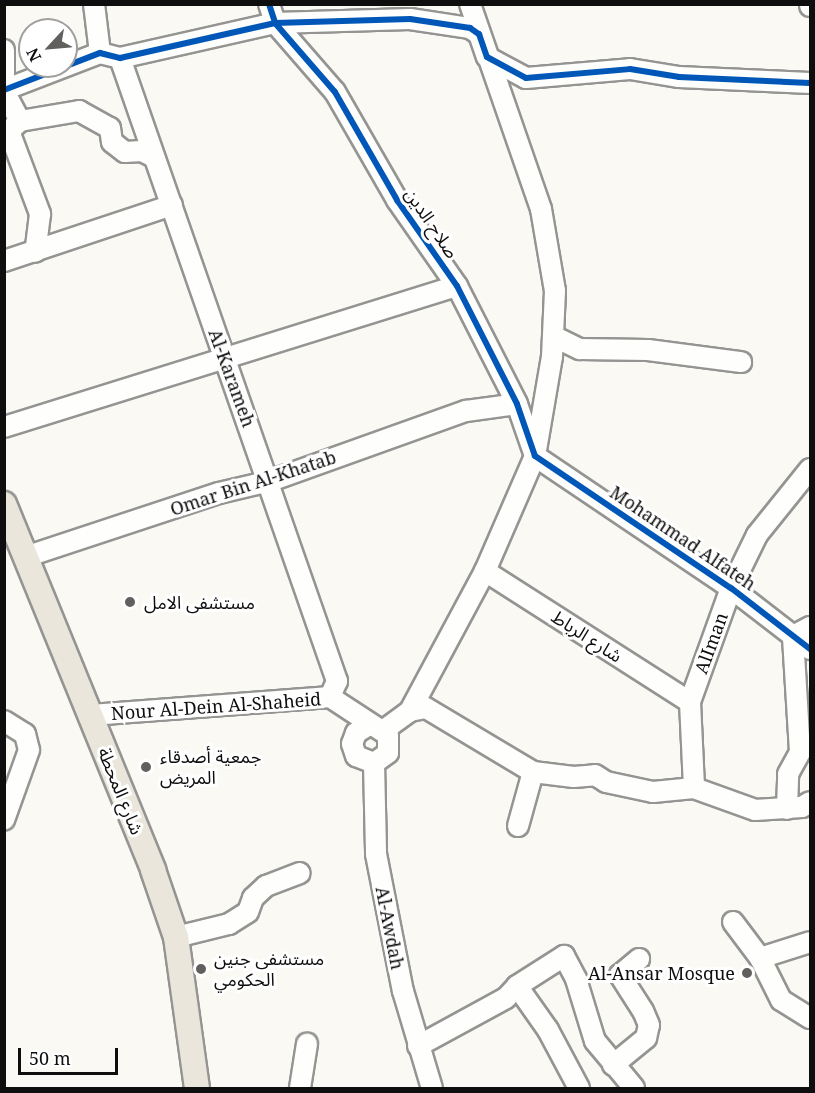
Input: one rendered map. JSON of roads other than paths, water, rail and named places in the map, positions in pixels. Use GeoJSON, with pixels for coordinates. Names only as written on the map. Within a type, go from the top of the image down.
{"type":"FeatureCollection","features":[{"type":"Feature","properties":{"kind":"main road","name":"شارع المحطة"},"geometry":{"type":"LineString","coordinates":[[4,504],[91,715],[176,937],[197,1089]]}},
{"type":"Feature","properties":{"kind":"street"},"geometry":{"type":"LineString","coordinates":[[94,4],[100,53]]}},
{"type":"Feature","properties":{"kind":"street"},"geometry":{"type":"LineString","coordinates":[[472,6],[487,57],[531,78],[630,69],[679,77],[810,83]]}},
{"type":"Feature","properties":{"kind":"street"},"geometry":{"type":"LineString","coordinates":[[4,89],[100,53],[120,58],[272,14],[410,19],[465,27],[479,34],[541,209],[555,291],[553,336],[535,456],[485,571],[410,711]]}},
{"type":"Feature","properties":{"kind":"street","name":"صلاح الدين"},"geometry":{"type":"LineString","coordinates":[[272,14],[335,92],[397,200],[456,286],[517,404],[535,456]]}},
{"type":"Feature","properties":{"kind":"street"},"geometry":{"type":"LineString","coordinates":[[4,50],[4,89],[20,121]]}},
{"type":"Feature","properties":{"kind":"street","name":"Al-Karameh"},"geometry":{"type":"LineString","coordinates":[[120,58],[270,481],[338,681],[330,697]]}},
{"type":"Feature","properties":{"kind":"street"},"geometry":{"type":"LineString","coordinates":[[35,252],[40,214],[9,130],[20,121],[79,111],[110,128],[112,142],[125,152],[142,151],[154,157]]}},
{"type":"Feature","properties":{"kind":"street"},"geometry":{"type":"LineString","coordinates":[[4,261],[172,205]]}},
{"type":"Feature","properties":{"kind":"street"},"geometry":{"type":"LineString","coordinates":[[4,427],[224,356],[456,286]]}},
{"type":"Feature","properties":{"kind":"street"},"geometry":{"type":"LineString","coordinates":[[553,336],[580,349],[648,350],[741,362]]}},
{"type":"Feature","properties":{"kind":"street","name":"Omar Bin Al-Khatab"},"geometry":{"type":"LineString","coordinates":[[25,557],[219,493],[270,481],[466,411],[517,404]]}},
{"type":"Feature","properties":{"kind":"street","name":"Mohammad Alfateh"},"geometry":{"type":"LineString","coordinates":[[535,456],[731,588],[802,632],[810,649]]}},
{"type":"Feature","properties":{"kind":"street","name":"AlIman"},"geometry":{"type":"LineString","coordinates":[[702,792],[690,702],[731,588],[757,536],[810,470]]}},
{"type":"Feature","properties":{"kind":"street","name":"شارع الرباط"},"geometry":{"type":"LineString","coordinates":[[485,571],[690,702]]}},
{"type":"Feature","properties":{"kind":"street"},"geometry":{"type":"LineString","coordinates":[[788,809],[788,774],[800,753],[802,632]]}},
{"type":"Feature","properties":{"kind":"street"},"geometry":{"type":"LineString","coordinates":[[330,697],[369,731],[390,747],[385,758],[374,763],[356,756],[369,731],[410,711],[426,708],[533,771],[574,777],[595,775],[606,783],[653,792],[702,792],[755,810],[788,809],[810,802]]}},
{"type":"Feature","properties":{"kind":"street","name":"Nour Al-Dein Al-Shaheid"},"geometry":{"type":"LineString","coordinates":[[91,715],[330,697]]}},
{"type":"Feature","properties":{"kind":"street"},"geometry":{"type":"LineString","coordinates":[[4,721],[25,734],[29,750],[4,820]]}},
{"type":"Feature","properties":{"kind":"street","name":"Al-Awdah"},"geometry":{"type":"LineString","coordinates":[[374,763],[376,854],[418,1046],[432,1089]]}},
{"type":"Feature","properties":{"kind":"street"},"geometry":{"type":"LineString","coordinates":[[518,825],[533,771]]}},
{"type":"Feature","properties":{"kind":"street"},"geometry":{"type":"LineString","coordinates":[[176,937],[229,924],[248,912],[253,898],[266,886],[300,873]]}},
{"type":"Feature","properties":{"kind":"street"},"geometry":{"type":"LineString","coordinates":[[733,922],[760,958],[781,1000],[800,1016],[810,1018]]}},
{"type":"Feature","properties":{"kind":"street"},"geometry":{"type":"LineString","coordinates":[[760,958],[810,942]]}},
{"type":"Feature","properties":{"kind":"street"},"geometry":{"type":"LineString","coordinates":[[418,1046],[506,998],[517,986],[564,956],[576,979],[595,1041],[634,1089]]}},
{"type":"Feature","properties":{"kind":"street"},"geometry":{"type":"LineString","coordinates":[[613,1065],[646,1038],[649,1025],[644,1011],[620,975],[639,959]]}},
{"type":"Feature","properties":{"kind":"street"},"geometry":{"type":"LineString","coordinates":[[517,986],[548,1030],[579,1089]]}},
{"type":"Feature","properties":{"kind":"street"},"geometry":{"type":"LineString","coordinates":[[300,1089],[307,1044]]}},
{"type":"Feature","properties":{"kind":"place","name":"مستشفى الامل"},"geometry":{"type":"Point","coordinates":[130,602]}},
{"type":"Feature","properties":{"kind":"place","name":"جمعية أصدقاء المريض"},"geometry":{"type":"Point","coordinates":[146,767]}},
{"type":"Feature","properties":{"kind":"place","name":"مستشفى جنين الحكومي"},"geometry":{"type":"Point","coordinates":[201,969]}},
{"type":"Feature","properties":{"kind":"place","name":"Al-Ansar Mosque"},"geometry":{"type":"Point","coordinates":[747,973]}}]}
